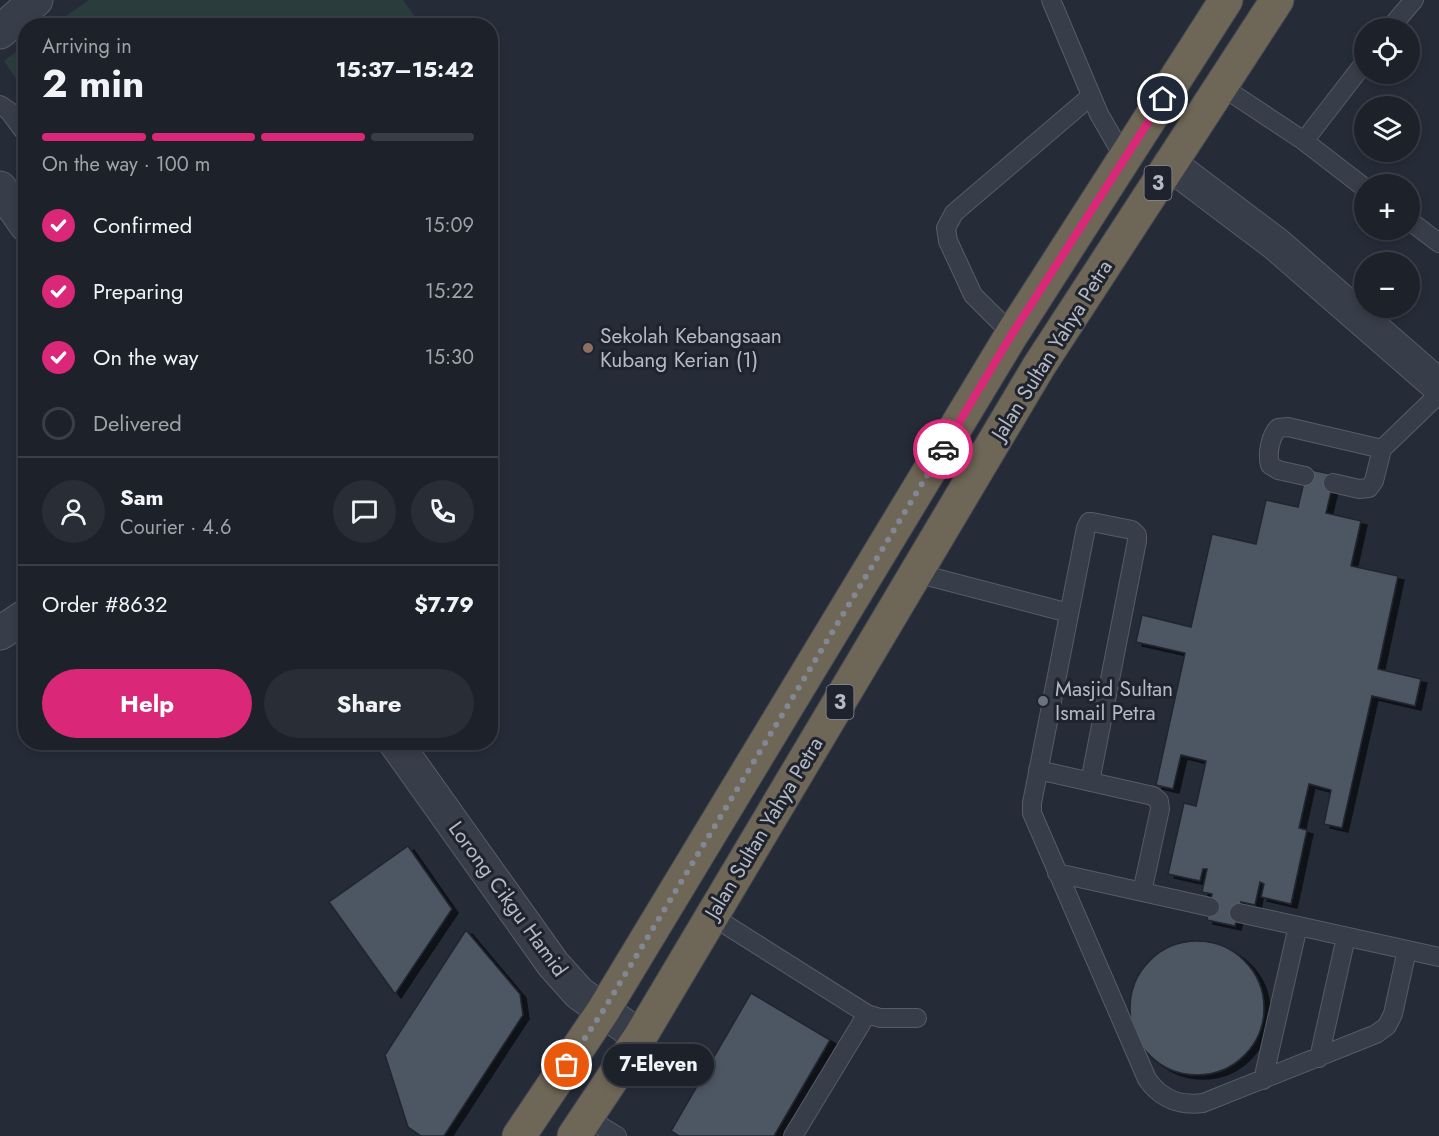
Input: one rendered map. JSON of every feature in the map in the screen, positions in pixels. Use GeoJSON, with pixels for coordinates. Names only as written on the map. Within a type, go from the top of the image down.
{"type":"FeatureCollection","features":[{"type":"Feature","properties":{"kind":"highway","name":"Jalan Sultan Yahya Petra"},"geometry":{"type":"LineString","coordinates":[[519,1136],[603,1011],[1012,334],[1226,0]]}},
{"type":"Feature","properties":{"kind":"highway","name":"Jalan Sultan Yahya Petra"},"geometry":{"type":"LineString","coordinates":[[580,1127],[640,1037],[1039,366],[1277,0]]}},
{"type":"Feature","properties":{"kind":"street"},"geometry":{"type":"LineString","coordinates":[[0,32],[36,0]]}},
{"type":"Feature","properties":{"kind":"street"},"geometry":{"type":"LineString","coordinates":[[1170,164],[1276,244],[1439,386]]}},
{"type":"Feature","properties":{"kind":"street"},"geometry":{"type":"LineString","coordinates":[[0,188],[18,214]]}},
{"type":"Feature","properties":{"kind":"street"},"geometry":{"type":"LineString","coordinates":[[0,633],[18,621]]}},
{"type":"Feature","properties":{"kind":"street","name":"Lorong Cikgu Hamid"},"geometry":{"type":"LineString","coordinates":[[401,750],[553,964],[579,993],[640,1037]]}},
{"type":"Feature","properties":{"kind":"lane"},"geometry":{"type":"LineString","coordinates":[[1051,0],[1091,96],[1125,159]]}},
{"type":"Feature","properties":{"kind":"lane"},"geometry":{"type":"LineString","coordinates":[[1398,18],[1412,0]]}},
{"type":"Feature","properties":{"kind":"lane"},"geometry":{"type":"LineString","coordinates":[[1304,141],[1354,76]]}},
{"type":"Feature","properties":{"kind":"lane"},"geometry":{"type":"LineString","coordinates":[[1221,86],[1304,141],[1354,180]]}},
{"type":"Feature","properties":{"kind":"lane"},"geometry":{"type":"LineString","coordinates":[[1012,334],[973,295],[948,241],[946,228],[954,213],[1091,96]]}},
{"type":"Feature","properties":{"kind":"lane"},"geometry":{"type":"LineString","coordinates":[[0,105],[9,111],[18,123]]}},
{"type":"Feature","properties":{"kind":"lane"},"geometry":{"type":"LineString","coordinates":[[1420,229],[1439,243]]}},
{"type":"Feature","properties":{"kind":"lane"},"geometry":{"type":"LineString","coordinates":[[1333,483],[1359,489],[1369,488],[1374,481],[1382,449],[1439,394]]}},
{"type":"Feature","properties":{"kind":"lane"},"geometry":{"type":"LineString","coordinates":[[1305,476],[1278,470],[1270,465],[1268,456],[1273,435],[1278,428],[1288,427],[1382,449]]}},
{"type":"Feature","properties":{"kind":"lane"},"geometry":{"type":"LineString","coordinates":[[1090,782],[1137,541],[1135,532],[1096,522],[1089,522],[1087,525],[1038,770],[1032,813],[1142,1070],[1154,1089],[1172,1101],[1192,1104],[1214,1100],[1376,1034],[1387,1026],[1393,1014],[1407,950]]}},
{"type":"Feature","properties":{"kind":"lane"},"geometry":{"type":"LineString","coordinates":[[916,573],[1069,613]]}},
{"type":"Feature","properties":{"kind":"lane"},"geometry":{"type":"LineString","coordinates":[[1038,770],[1153,796],[1160,801],[1142,892]]}},
{"type":"Feature","properties":{"kind":"lane"},"geometry":{"type":"LineString","coordinates":[[1057,873],[1210,907]]}},
{"type":"Feature","properties":{"kind":"lane"},"geometry":{"type":"LineString","coordinates":[[1239,913],[1439,957]]}},
{"type":"Feature","properties":{"kind":"lane"},"geometry":{"type":"LineString","coordinates":[[712,916],[867,1014],[880,1018],[917,1018]]}},
{"type":"Feature","properties":{"kind":"lane"},"geometry":{"type":"LineString","coordinates":[[1263,1080],[1298,926]]}},
{"type":"Feature","properties":{"kind":"lane"},"geometry":{"type":"LineString","coordinates":[[1319,1058],[1346,936]]}},
{"type":"Feature","properties":{"kind":"lane"},"geometry":{"type":"LineString","coordinates":[[793,1136],[867,1014]]}},
{"type":"Feature","properties":{"kind":"lane"},"geometry":{"type":"LineString","coordinates":[[580,1127],[617,1136]]}},
{"type":"Feature","properties":{"kind":"shaded area"},"geometry":{"type":"Polygon","coordinates":[[[89,0],[403,0],[416,18],[63,18],[89,0]]]}},
{"type":"Feature","properties":{"kind":"shaded area"},"geometry":{"type":"Polygon","coordinates":[[[18,50],[18,82],[4,61],[18,50]]]}},
{"type":"Feature","properties":{"kind":"building"},"geometry":{"type":"Polygon","coordinates":[[[1307,469],[1335,475],[1326,513],[1361,521],[1351,566],[1398,576],[1378,669],[1421,679],[1415,706],[1372,696],[1342,828],[1324,824],[1331,790],[1309,784],[1299,828],[1307,830],[1291,904],[1261,897],[1264,884],[1260,882],[1255,905],[1241,902],[1235,926],[1207,920],[1212,894],[1202,892],[1207,869],[1203,869],[1200,881],[1168,874],[1184,803],[1196,806],[1206,761],[1181,755],[1173,789],[1156,785],[1185,653],[1136,642],[1142,615],[1191,627],[1212,534],[1256,544],[1266,500],[1298,507],[1307,469]]]}},
{"type":"Feature","properties":{"kind":"building"},"geometry":{"type":"Polygon","coordinates":[[[408,846],[452,909],[395,994],[329,902],[408,846]]]}},
{"type":"Feature","properties":{"kind":"building"},"geometry":{"type":"Polygon","coordinates":[[[466,930],[520,994],[523,1015],[444,1136],[421,1136],[408,1127],[385,1055],[466,930]]]}},
{"type":"Feature","properties":{"kind":"building"},"geometry":{"type":"Polygon","coordinates":[[[1197,941],[1223,946],[1245,960],[1259,982],[1264,1008],[1259,1034],[1245,1056],[1223,1070],[1197,1075],[1171,1070],[1149,1056],[1135,1034],[1130,1008],[1135,982],[1149,960],[1171,946],[1197,941]]]}},
{"type":"Feature","properties":{"kind":"building"},"geometry":{"type":"Polygon","coordinates":[[[751,993],[830,1040],[774,1136],[679,1136],[671,1131],[751,993]]]}},
{"type":"Feature","properties":{"kind":"way so far"},"geometry":{"type":"LineString","coordinates":[[567,1065],[603,1011],[943,449]]}},
{"type":"Feature","properties":{"kind":"place","name":"Sekolah Kebangsaan Kubang Kerian (1)"},"geometry":{"type":"Point","coordinates":[588,348]}},
{"type":"Feature","properties":{"kind":"place","name":"Masjid Sultan Ismail Petra"},"geometry":{"type":"Point","coordinates":[1043,701]}},
{"type":"Feature","properties":{"kind":"place","name":"7-Eleven"},"geometry":{"type":"Point","coordinates":[567,1065]}},
{"type":"Feature","properties":{"kind":"route"},"geometry":{"type":"LineString","coordinates":[[943,449],[1012,334],[1163,99]]}}]}
